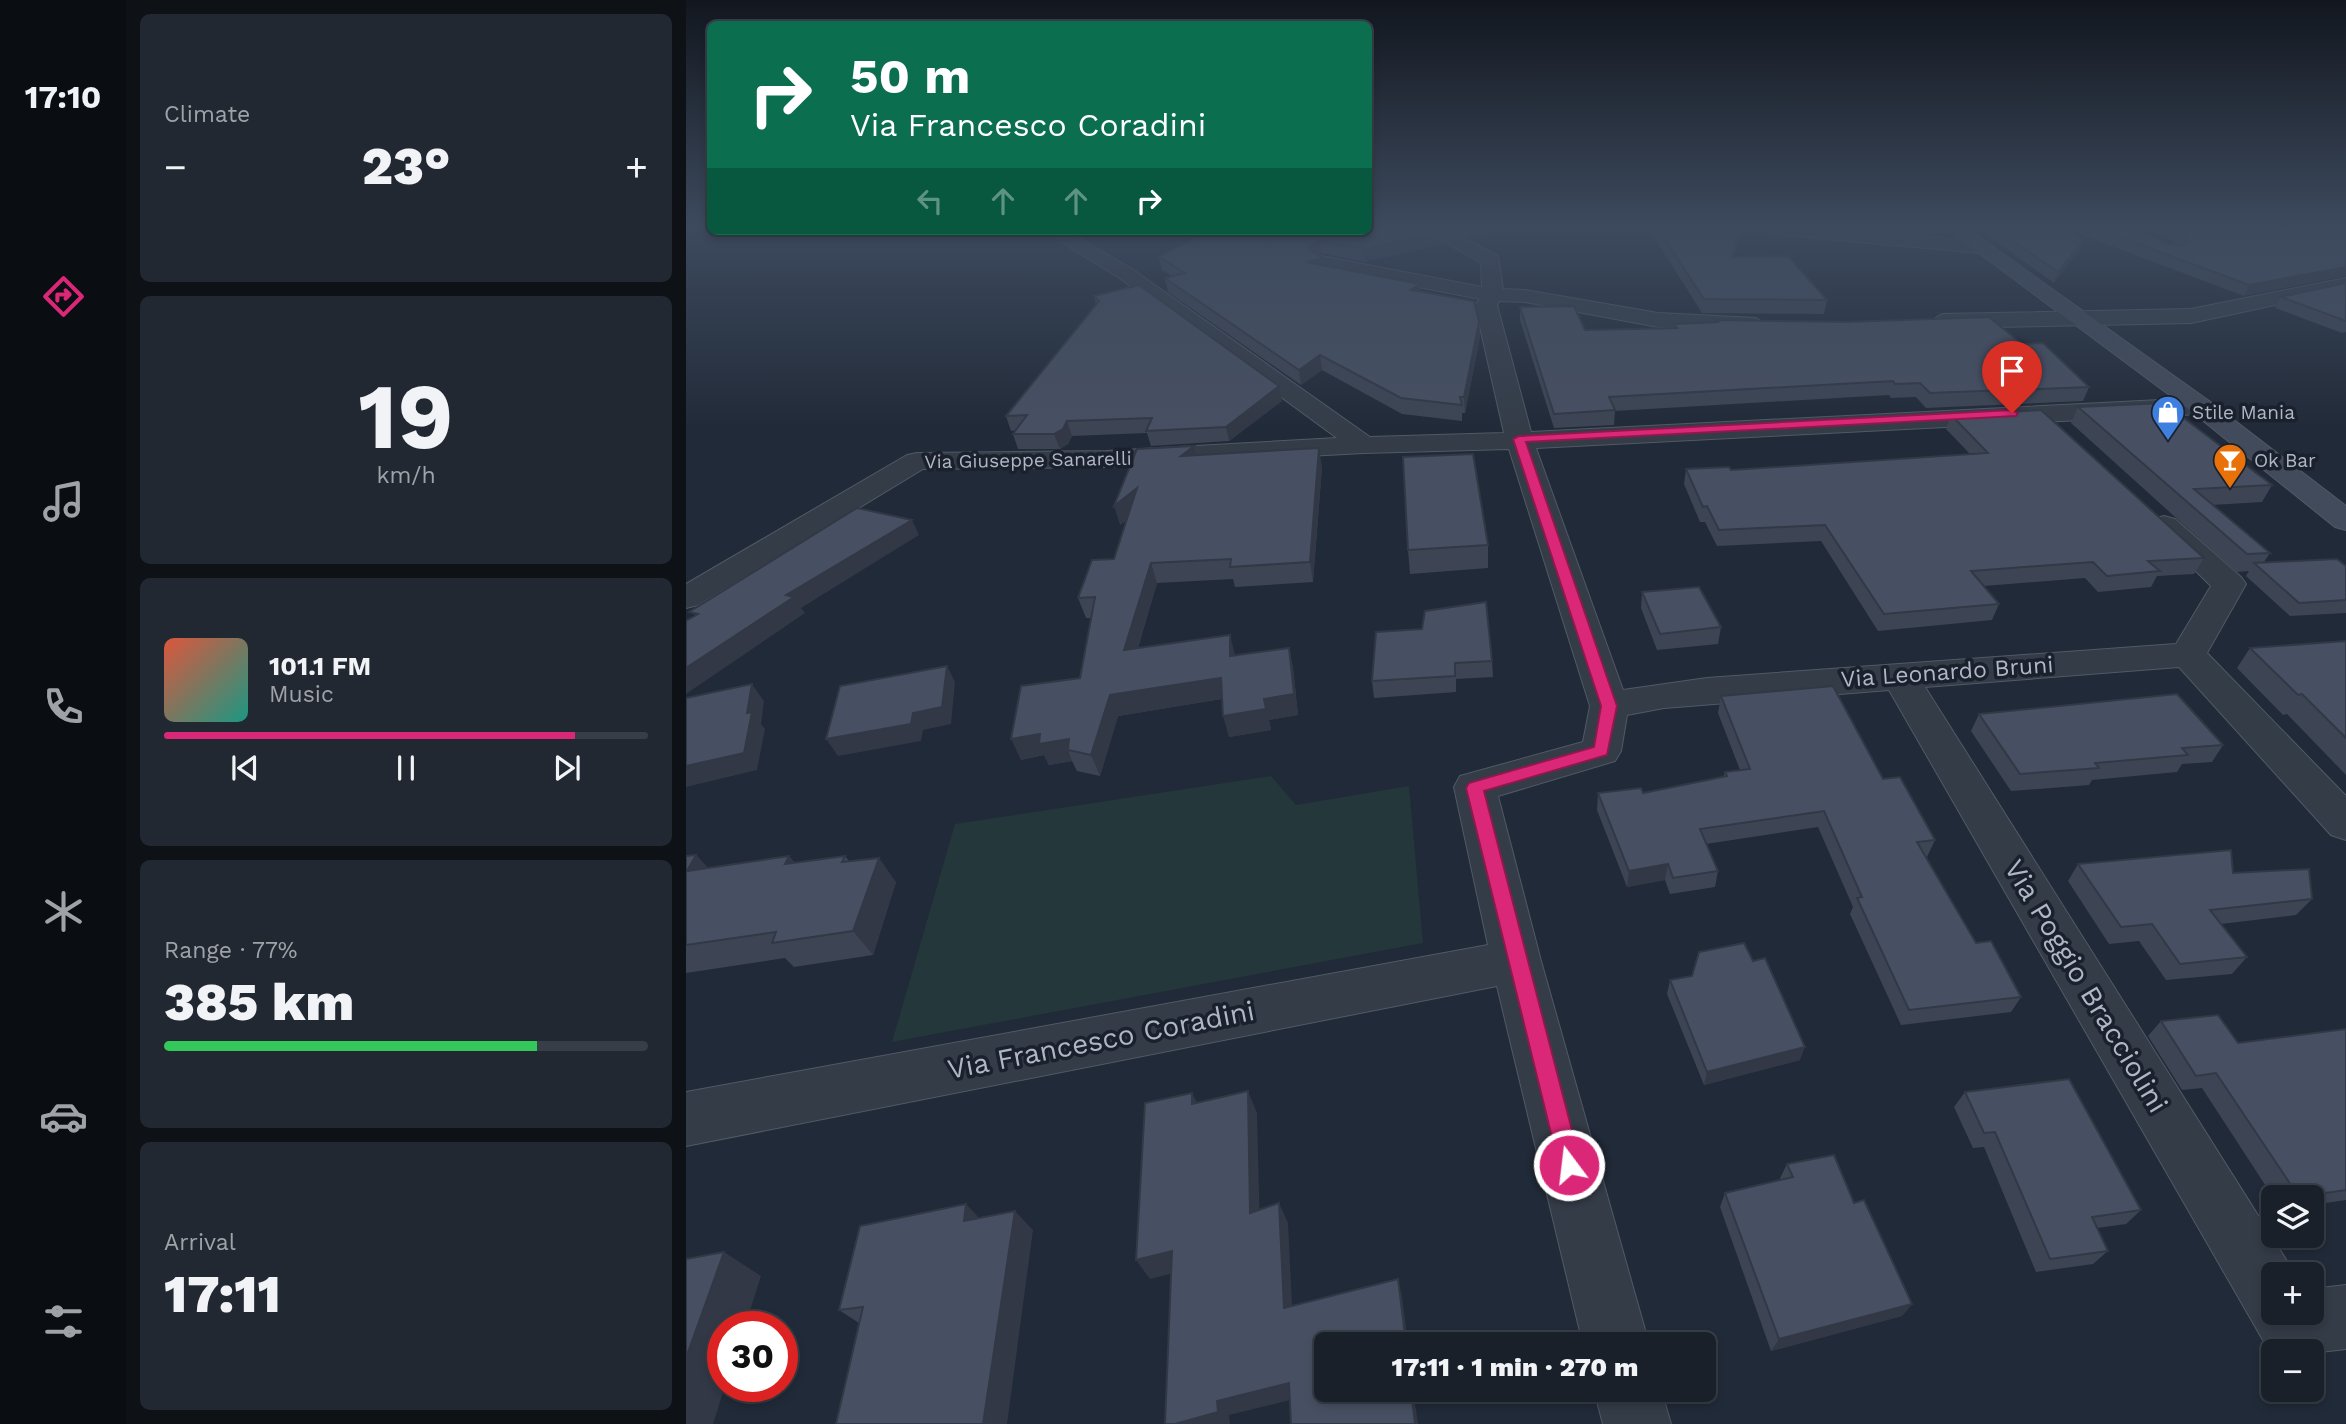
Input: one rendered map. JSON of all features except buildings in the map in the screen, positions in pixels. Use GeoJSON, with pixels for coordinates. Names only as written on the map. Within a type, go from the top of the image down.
{"type":"FeatureCollection","features":[{"type":"Feature","properties":{"kind":"street"},"geometry":{"type":"LineString","coordinates":[[1156,295],[1364,445]]}},
{"type":"Feature","properties":{"kind":"street"},"geometry":{"type":"LineString","coordinates":[[1493,295],[1486,305],[1519,439],[1609,706],[1601,751],[1475,788],[1516,961],[1613,1332]]}},
{"type":"Feature","properties":{"kind":"street"},"geometry":{"type":"LineString","coordinates":[[1508,295],[1525,296],[1658,320],[1781,324]]}},
{"type":"Feature","properties":{"kind":"street"},"geometry":{"type":"LineString","coordinates":[[2046,295],[2200,406],[2346,521]]}},
{"type":"Feature","properties":{"kind":"street"},"geometry":{"type":"LineString","coordinates":[[1914,322],[2191,316],[2291,295]]}},
{"type":"Feature","properties":{"kind":"street","name":"Via Giuseppe Sanarelli"},"geometry":{"type":"LineString","coordinates":[[686,598],[917,461],[1106,459],[2200,406]]}},
{"type":"Feature","properties":{"kind":"street"},"geometry":{"type":"LineString","coordinates":[[2040,412],[2080,448]]}},
{"type":"Feature","properties":{"kind":"street"},"geometry":{"type":"LineString","coordinates":[[2139,502],[2229,584],[2188,655],[2346,823]]}},
{"type":"Feature","properties":{"kind":"street","name":"Via Leonardo Bruni"},"geometry":{"type":"LineString","coordinates":[[1609,706],[1664,695],[1707,691],[2188,655]]}},
{"type":"Feature","properties":{"kind":"street","name":"Via Poggio Bracciolini"},"geometry":{"type":"LineString","coordinates":[[1899,675],[2267,1262]]}},
{"type":"Feature","properties":{"kind":"street","name":"Via Francesco Coradini"},"geometry":{"type":"LineString","coordinates":[[686,1119],[1516,961]]}},
{"type":"Feature","properties":{"kind":"street"},"geometry":{"type":"LineString","coordinates":[[1631,1402],[1637,1424]]}},
{"type":"Feature","properties":{"kind":"shaded area"},"geometry":{"type":"Polygon","coordinates":[[[1271,776],[1296,805],[1409,786],[1423,943],[892,1042],[955,824],[1271,776]]]}},
{"type":"Feature","properties":{"kind":"place","name":"Stile Mania"},"geometry":{"type":"Point","coordinates":[2168,442]}},
{"type":"Feature","properties":{"kind":"place","name":"Ok Bar"},"geometry":{"type":"Point","coordinates":[2230,490]}},
{"type":"Feature","properties":{"kind":"route"},"geometry":{"type":"LineString","coordinates":[[1569,1165],[1475,788],[1601,751],[1609,706],[1519,439],[2012,413]]}}]}
